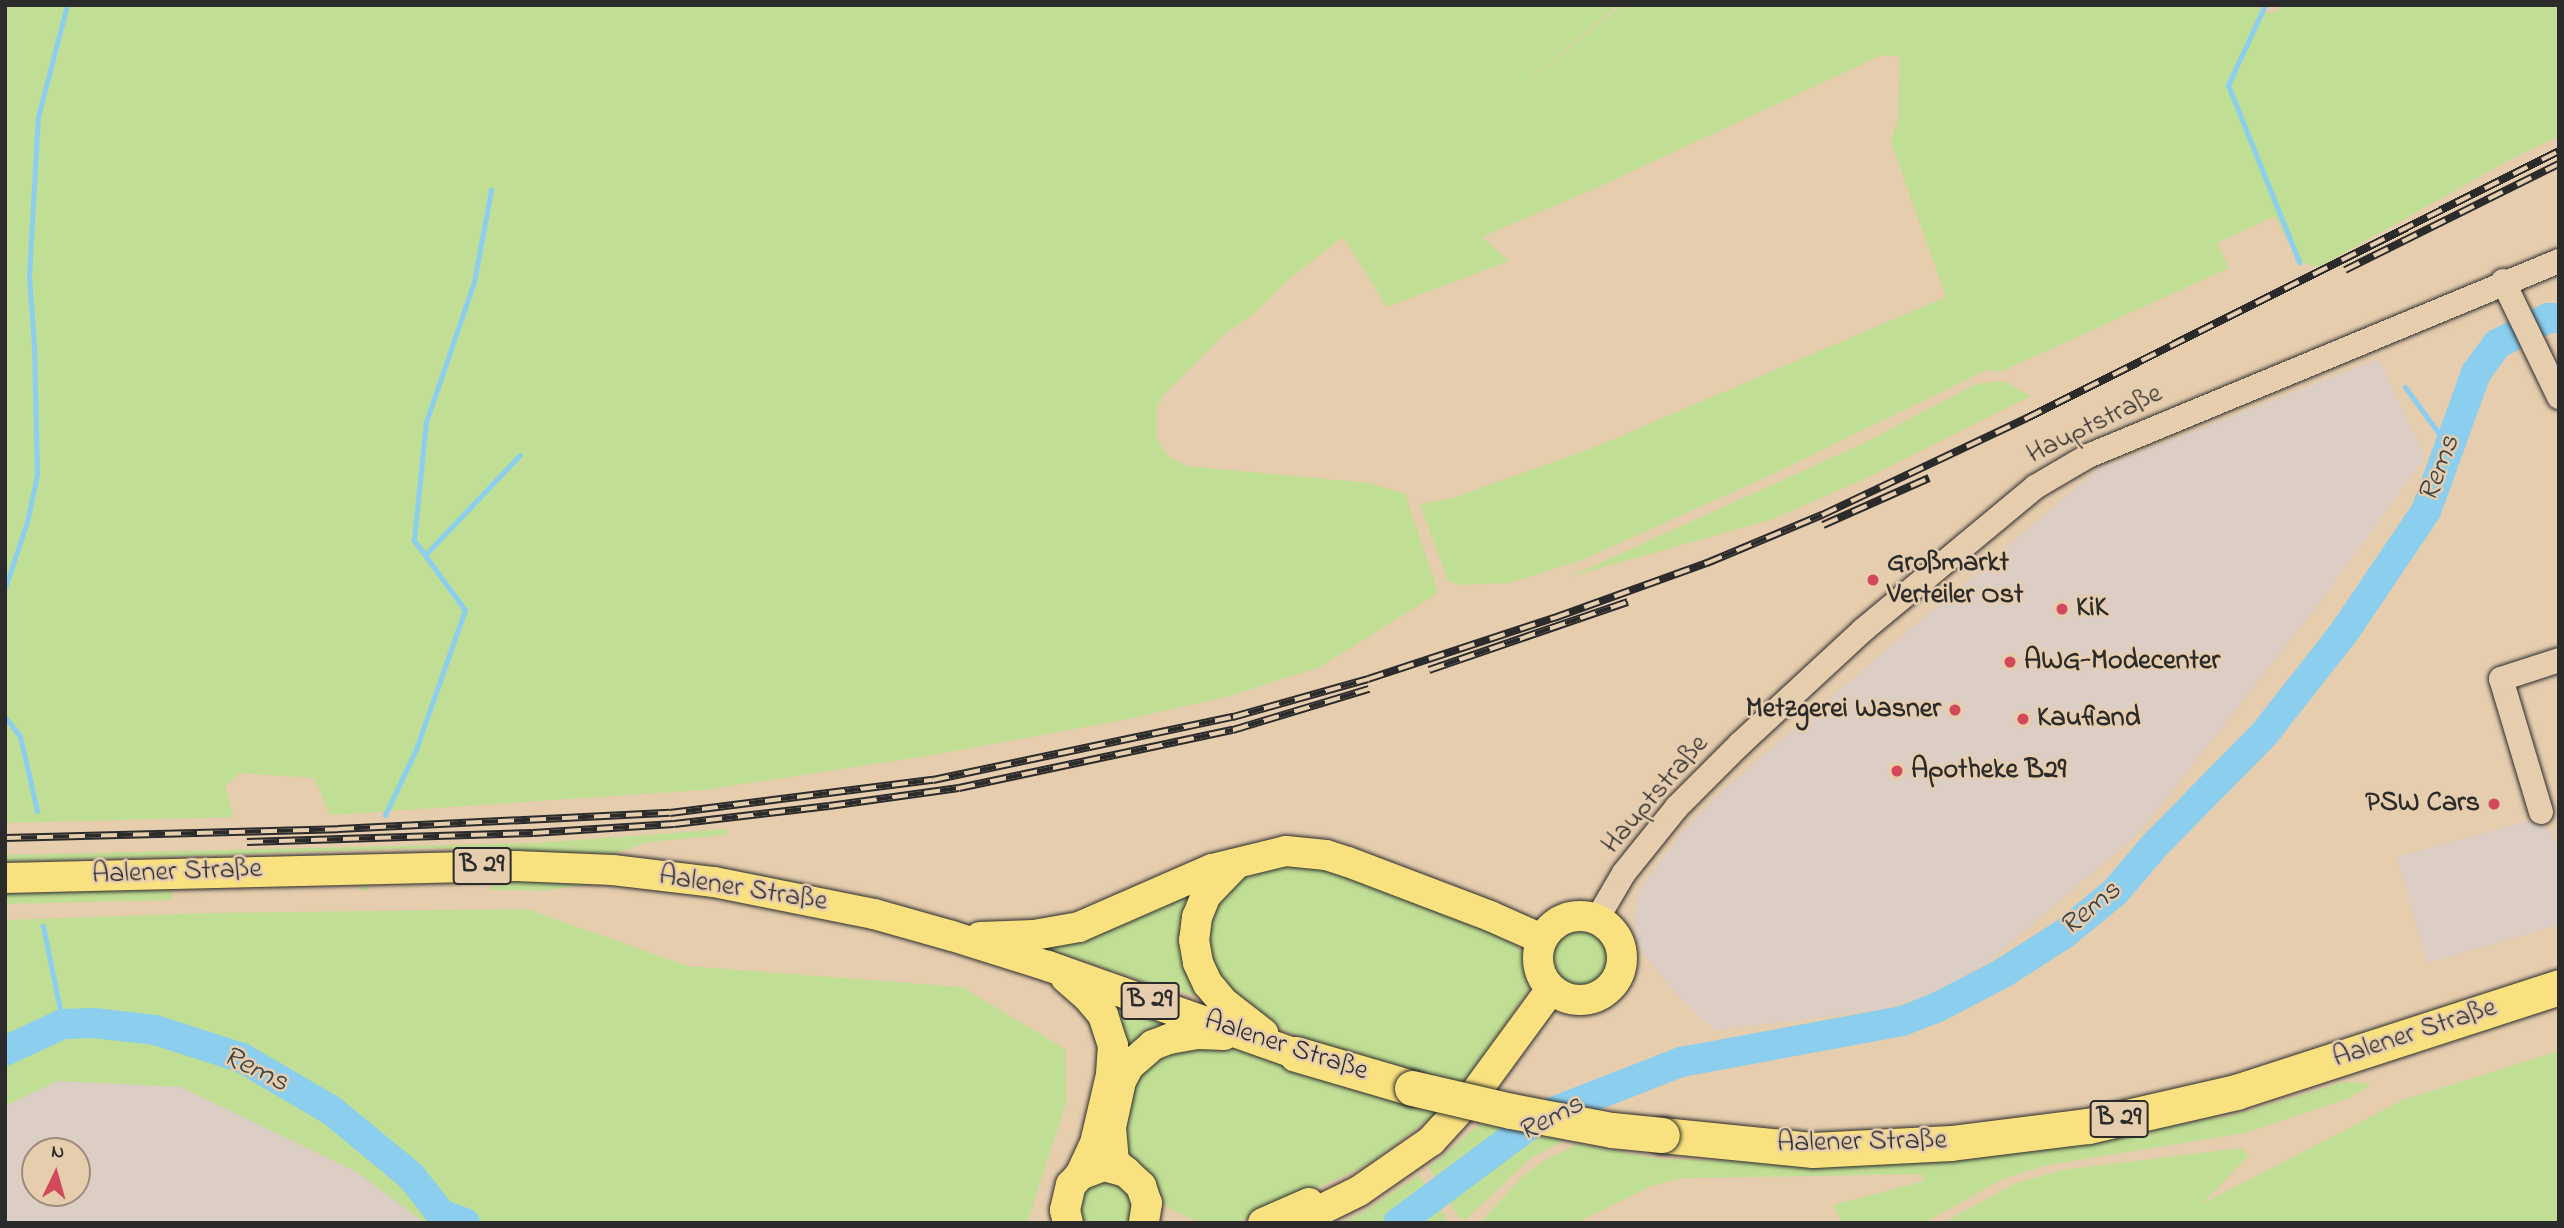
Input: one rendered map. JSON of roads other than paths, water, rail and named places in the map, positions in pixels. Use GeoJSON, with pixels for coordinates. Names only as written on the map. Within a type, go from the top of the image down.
{"type":"FeatureCollection","features":[{"type":"Feature","properties":{"kind":"highway","name":"Aalener Straße"},"geometry":{"type":"LineString","coordinates":[[1296,1054],[1412,1088],[1511,1111],[1612,1130],[1813,1150],[1951,1143],[2088,1126],[2236,1092],[2559,987]]}},
{"type":"Feature","properties":{"kind":"main road"},"geometry":{"type":"LineString","coordinates":[[952,936],[1008,937],[1079,927],[1113,914],[1175,883],[1239,861],[1286,851],[1326,855],[1478,911],[1542,939]]}},
{"type":"Feature","properties":{"kind":"main road"},"geometry":{"type":"LineString","coordinates":[[1239,861],[1206,895],[1197,917],[1194,940],[1198,963],[1208,984],[1223,1002],[1243,1019],[1296,1054]]}},
{"type":"Feature","properties":{"kind":"main road","name":"Aalener Straße"},"geometry":{"type":"LineString","coordinates":[[5,878],[427,866],[613,870],[714,882],[813,900],[952,936],[1048,966],[1296,1054]]}},
{"type":"Feature","properties":{"kind":"main road"},"geometry":{"type":"LineString","coordinates":[[1584,915],[1597,919],[1609,926],[1620,944],[1622,965],[1610,988],[1587,1000],[1574,1000],[1551,989],[1538,965],[1542,939],[1560,920],[1584,915]]}},
{"type":"Feature","properties":{"kind":"main road"},"geometry":{"type":"LineString","coordinates":[[1048,966],[1075,985],[1097,1007],[1108,1024],[1113,1045],[1111,1075],[1095,1143],[1066,1197],[1064,1219]]}},
{"type":"Feature","properties":{"kind":"main road"},"geometry":{"type":"LineString","coordinates":[[1294,1223],[1390,1172],[1431,1141],[1464,1107],[1551,989]]}},
{"type":"Feature","properties":{"kind":"main road"},"geometry":{"type":"LineString","coordinates":[[1170,1223],[1145,1213],[1141,1186],[1114,1162],[1111,1127],[1121,1081],[1139,1055],[1153,1045],[1185,1035],[1251,1037]]}},
{"type":"Feature","properties":{"kind":"main road"},"geometry":{"type":"LineString","coordinates":[[1263,1223],[1326,1195],[1361,1175],[1464,1107]]}},
{"type":"Feature","properties":{"kind":"main road"},"geometry":{"type":"LineString","coordinates":[[1080,1175],[1104,1166],[1126,1172]]}},
{"type":"Feature","properties":{"kind":"street","name":"Hauptstraße"},"geometry":{"type":"LineString","coordinates":[[1597,919],[1624,873],[1677,807],[1740,744],[1863,630],[2035,487],[2088,456],[2503,281],[2559,261]]}},
{"type":"Feature","properties":{"kind":"street"},"geometry":{"type":"LineString","coordinates":[[2503,281],[2559,397]]}},
{"type":"Feature","properties":{"kind":"street"},"geometry":{"type":"LineString","coordinates":[[2541,812],[2501,679],[2559,660]]}},
{"type":"Feature","properties":{"kind":"waterway"},"geometry":{"type":"LineString","coordinates":[[5,588],[27,522],[37,475],[34,344],[29,276],[38,117],[67,5]]}},
{"type":"Feature","properties":{"kind":"waterway"},"geometry":{"type":"LineString","coordinates":[[2265,5],[2228,85],[2299,262]]}},
{"type":"Feature","properties":{"kind":"waterway"},"geometry":{"type":"LineString","coordinates":[[385,815],[416,749],[465,610],[414,540],[426,422],[474,282],[491,190]]}},
{"type":"Feature","properties":{"kind":"waterway","name":"Rems"},"geometry":{"type":"LineString","coordinates":[[1398,1223],[1540,1117],[1681,1062],[1902,1021],[1938,1007],[2003,973],[2064,934],[2115,892],[2156,844],[2265,733],[2345,631],[2426,511],[2476,373],[2497,344],[2548,318],[2559,318]]}},
{"type":"Feature","properties":{"kind":"waterway"},"geometry":{"type":"LineString","coordinates":[[2405,387],[2448,446]]}},
{"type":"Feature","properties":{"kind":"waterway"},"geometry":{"type":"LineString","coordinates":[[425,555],[520,455]]}},
{"type":"Feature","properties":{"kind":"waterway"},"geometry":{"type":"LineString","coordinates":[[5,717],[20,736],[37,811]]}},
{"type":"Feature","properties":{"kind":"waterway"},"geometry":{"type":"LineString","coordinates":[[43,926],[63,1024]]}},
{"type":"Feature","properties":{"kind":"waterway","name":"Rems"},"geometry":{"type":"LineString","coordinates":[[5,1051],[63,1024],[94,1023],[155,1030],[242,1058],[331,1110],[411,1176],[441,1214],[465,1223]]}},
{"type":"Feature","properties":{"kind":"railway"},"geometry":{"type":"LineString","coordinates":[[5,838],[338,829],[670,813],[933,780],[1233,717],[1368,679],[1554,618],[1707,563],[1822,515],[2027,418],[2559,151]]}},
{"type":"Feature","properties":{"kind":"railway"},"geometry":{"type":"LineString","coordinates":[[2345,270],[2559,164]]}},
{"type":"Feature","properties":{"kind":"railway"},"geometry":{"type":"LineString","coordinates":[[1823,525],[1929,478]]}},
{"type":"Feature","properties":{"kind":"railway"},"geometry":{"type":"LineString","coordinates":[[1429,670],[1628,602]]}},
{"type":"Feature","properties":{"kind":"railway"},"geometry":{"type":"LineString","coordinates":[[247,842],[533,833],[674,824],[829,806],[959,788],[1233,730],[1369,689]]}},
{"type":"Feature","properties":{"kind":"place","name":"Großmarkt Verteiler Ost"},"geometry":{"type":"Point","coordinates":[1873,580]}},
{"type":"Feature","properties":{"kind":"place","name":"KiK"},"geometry":{"type":"Point","coordinates":[2062,609]}},
{"type":"Feature","properties":{"kind":"place","name":"AWG-Modecenter"},"geometry":{"type":"Point","coordinates":[2010,662]}},
{"type":"Feature","properties":{"kind":"place","name":"Metzgerei Wasner"},"geometry":{"type":"Point","coordinates":[1955,710]}},
{"type":"Feature","properties":{"kind":"place","name":"Kaufland"},"geometry":{"type":"Point","coordinates":[2023,719]}},
{"type":"Feature","properties":{"kind":"place","name":"Apotheke B29"},"geometry":{"type":"Point","coordinates":[1897,771]}},
{"type":"Feature","properties":{"kind":"place","name":"PSW Cars"},"geometry":{"type":"Point","coordinates":[2494,804]}}]}
